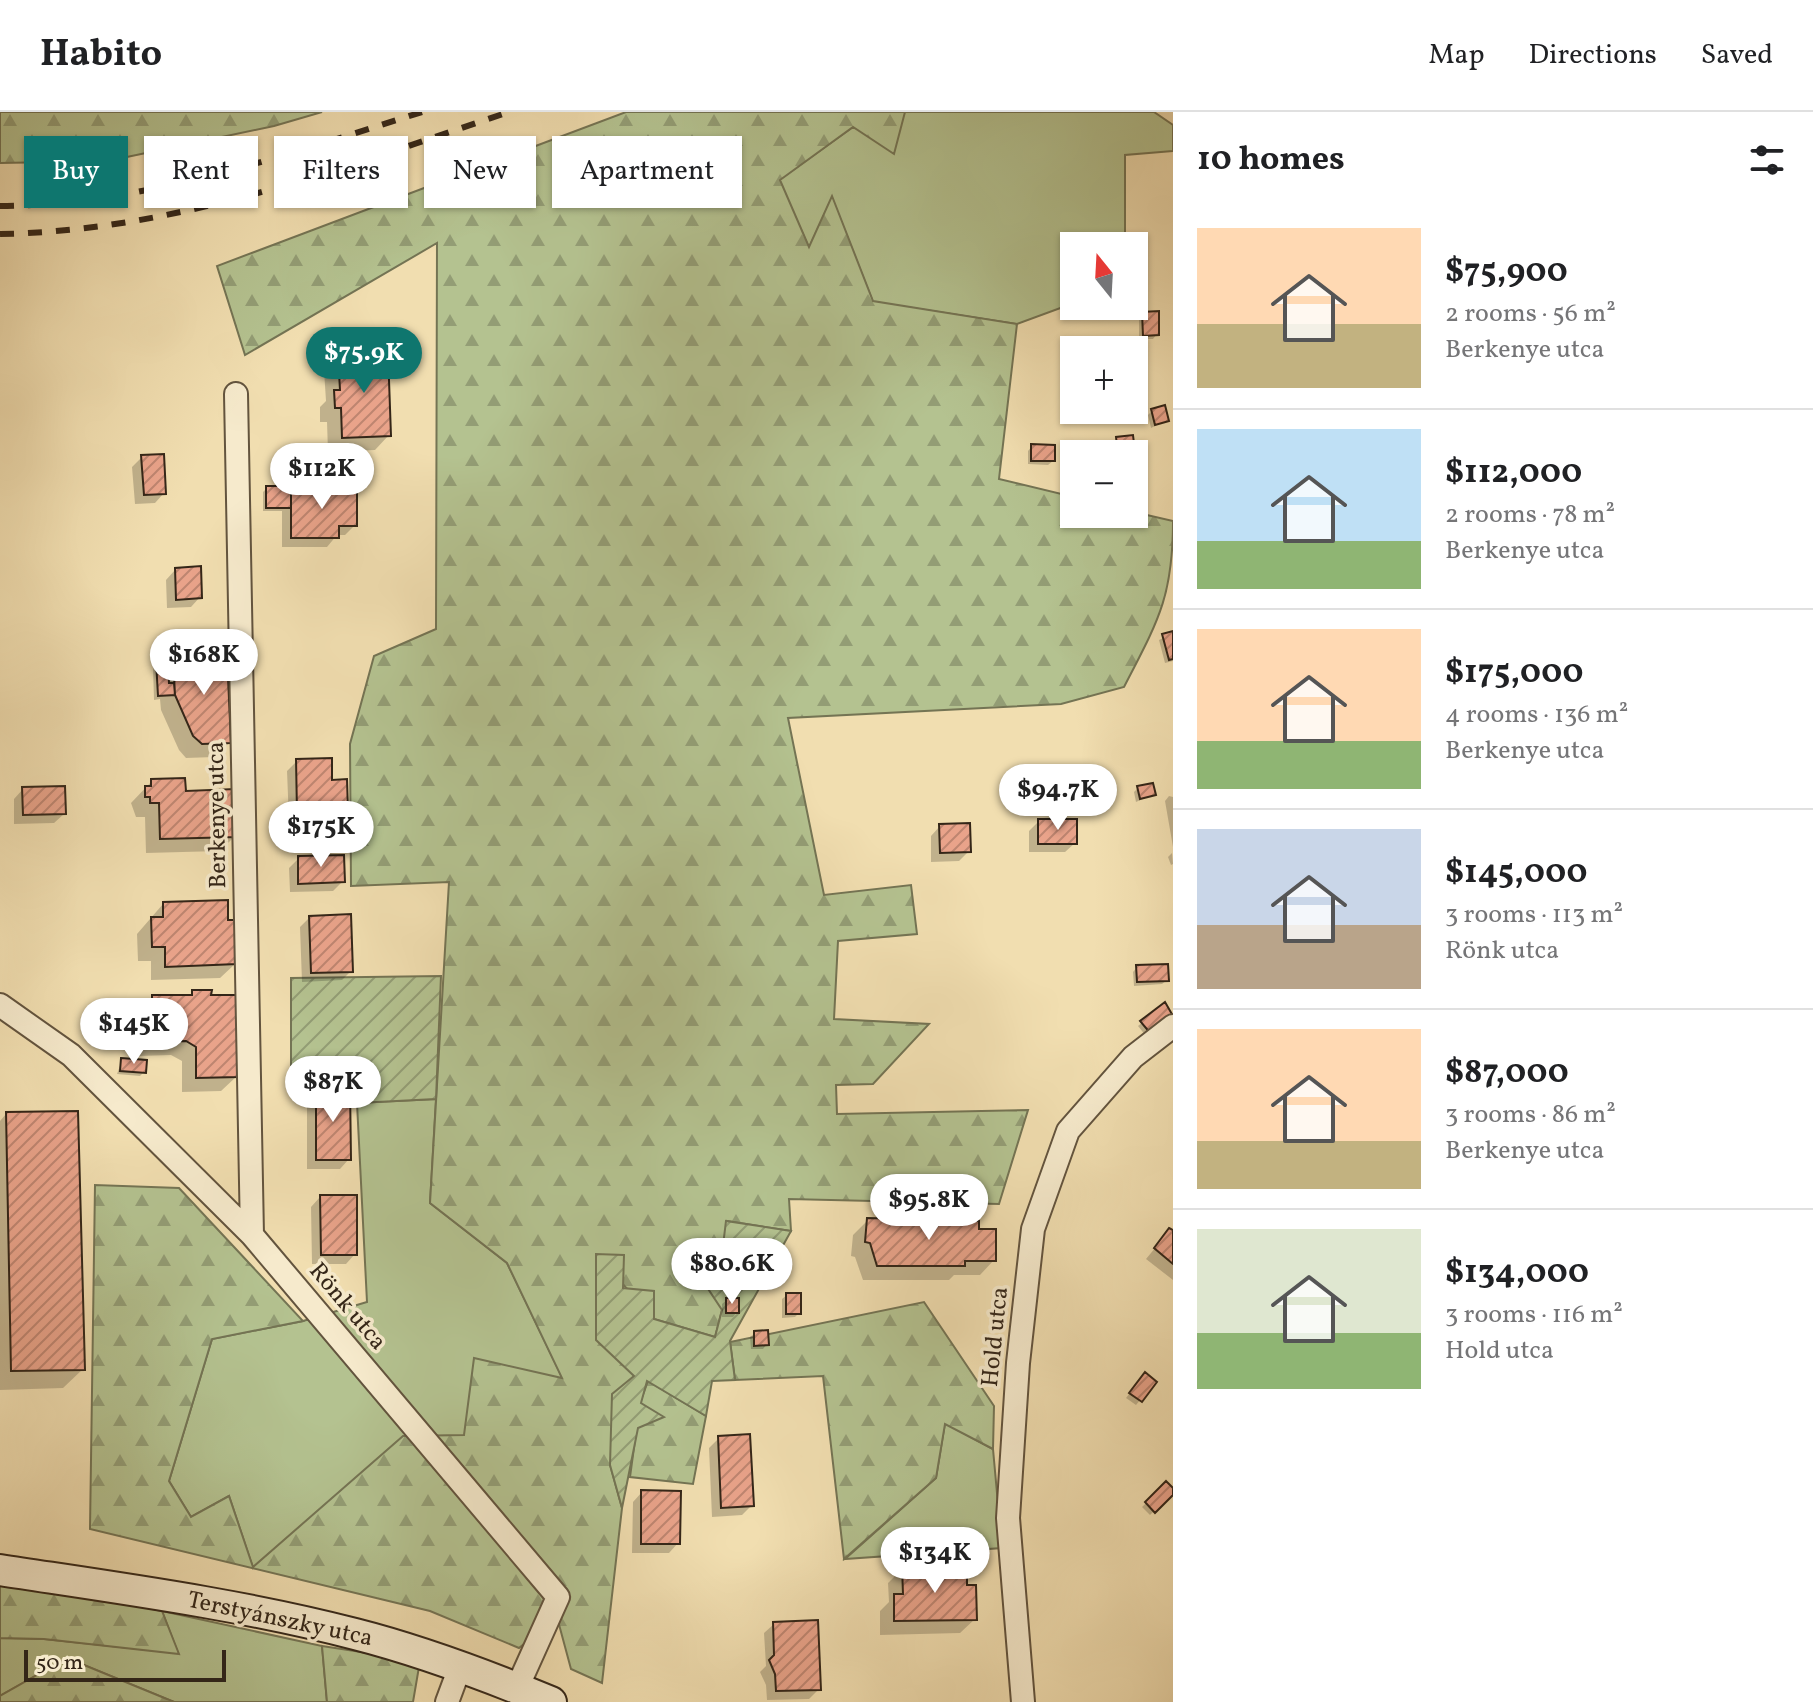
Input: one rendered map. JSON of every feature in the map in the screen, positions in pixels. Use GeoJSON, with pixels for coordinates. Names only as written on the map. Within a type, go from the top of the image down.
{"type":"FeatureCollection","features":[{"type":"Feature","properties":{"kind":"main road","name":"Terstyánszky utca"},"geometry":{"type":"LineString","coordinates":[[0,1570],[300,1621],[357,1634],[460,1667],[551,1702]]}},
{"type":"Feature","properties":{"kind":"street","name":"Berkenye utca"},"geometry":{"type":"LineString","coordinates":[[236,394],[252,1235]]}},
{"type":"Feature","properties":{"kind":"street","name":"Rönk utca"},"geometry":{"type":"LineString","coordinates":[[0,1005],[71,1055],[252,1235],[558,1597],[517,1688]]}},
{"type":"Feature","properties":{"kind":"street","name":"Hold utca"},"geometry":{"type":"LineString","coordinates":[[1023,1702],[1008,1518],[1018,1363],[1033,1229],[1068,1131],[1133,1057],[1173,1026]]}},
{"type":"Feature","properties":{"kind":"street"},"geometry":{"type":"LineString","coordinates":[[447,1702],[460,1667]]}},
{"type":"Feature","properties":{"kind":"green space"},"geometry":{"type":"Polygon","coordinates":[[[0,112],[322,112],[227,136],[144,136],[144,153],[128,157],[128,136],[24,136],[24,163],[0,163],[0,112]]]}},
{"type":"Feature","properties":{"kind":"green space"},"geometry":{"type":"Polygon","coordinates":[[[626,112],[905,112],[894,154],[853,127],[780,180],[809,247],[832,196],[873,301],[1017,324],[999,479],[1060,494],[1060,528],[1148,528],[1148,515],[1173,521],[1170,570],[1161,608],[1124,687],[1061,704],[788,718],[824,895],[911,885],[917,934],[838,941],[834,1019],[929,1024],[873,1084],[836,1085],[837,1114],[1028,1110],[999,1204],[789,1199],[791,1231],[727,1221],[722,1310],[715,1337],[654,1319],[596,1254],[634,1376],[610,1465],[622,1508],[602,1683],[571,1669],[557,1617],[519,1648],[430,1611],[90,1529],[95,1185],[179,1188],[303,1321],[212,1339],[169,1481],[191,1517],[229,1496],[253,1567],[403,1436],[464,1435],[474,1358],[562,1378],[507,1263],[430,1203],[449,882],[351,886],[350,744],[374,656],[436,629],[437,243],[245,355],[217,266],[371,208],[408,208],[408,194],[424,188],[424,208],[536,208],[536,146],[552,140],[552,208],[742,208],[742,136],[562,136],[626,112]]]}},
{"type":"Feature","properties":{"kind":"green space"},"geometry":{"type":"Polygon","coordinates":[[[905,112],[1154,112],[1173,125],[1173,151],[1125,155],[1125,232],[1060,232],[1060,308],[1017,324],[873,302],[832,198],[809,248],[779,180],[853,127],[905,112]]]}},
{"type":"Feature","properties":{"kind":"green space"},"geometry":{"type":"Polygon","coordinates":[[[441,976],[436,1099],[357,1103],[354,1063],[291,1065],[291,978],[441,976]]]}},
{"type":"Feature","properties":{"kind":"green space"},"geometry":{"type":"Polygon","coordinates":[[[436,1099],[430,1203],[507,1263],[563,1379],[464,1436],[403,1437],[253,1568],[229,1496],[191,1517],[169,1481],[212,1339],[303,1321],[367,1302],[357,1103],[436,1099]]]}},
{"type":"Feature","properties":{"kind":"green space"},"geometry":{"type":"Polygon","coordinates":[[[726,1221],[791,1231],[730,1341],[735,1380],[712,1381],[706,1416],[647,1381],[641,1403],[664,1417],[638,1428],[622,1508],[610,1465],[612,1394],[634,1376],[596,1340],[596,1254],[624,1255],[623,1288],[654,1291],[654,1319],[715,1337],[722,1310],[691,1263],[722,1254],[726,1221]]]}},
{"type":"Feature","properties":{"kind":"green space"},"geometry":{"type":"Polygon","coordinates":[[[924,1302],[994,1406],[993,1449],[945,1424],[936,1478],[844,1559],[823,1376],[735,1380],[730,1342],[924,1302]]]}},
{"type":"Feature","properties":{"kind":"green space"},"geometry":{"type":"Polygon","coordinates":[[[648,1381],[706,1416],[693,1484],[630,1477],[640,1403],[648,1381]]]}},
{"type":"Feature","properties":{"kind":"green space"},"geometry":{"type":"Polygon","coordinates":[[[945,1423],[993,1449],[1002,1548],[845,1559],[936,1478],[945,1423]]]}},
{"type":"Feature","properties":{"kind":"green space"},"geometry":{"type":"Polygon","coordinates":[[[0,1578],[162,1611],[179,1654],[44,1639],[0,1638],[0,1578]]]}},
{"type":"Feature","properties":{"kind":"green space"},"geometry":{"type":"Polygon","coordinates":[[[162,1611],[322,1646],[327,1702],[174,1702],[67,1658],[0,1696],[0,1638],[44,1639],[178,1653],[162,1611]]]}},
{"type":"Feature","properties":{"kind":"green space"},"geometry":{"type":"Polygon","coordinates":[[[322,1646],[420,1661],[413,1702],[327,1702],[322,1646]]]}},
{"type":"Feature","properties":{"kind":"green space"},"geometry":{"type":"Polygon","coordinates":[[[67,1658],[174,1702],[0,1702],[0,1696],[67,1658]]]}},
{"type":"Feature","properties":{"kind":"building"},"geometry":{"type":"Polygon","coordinates":[[[1159,311],[1159,335],[1143,336],[1142,320],[1148,320],[1148,312],[1159,311]]]}},
{"type":"Feature","properties":{"kind":"building"},"geometry":{"type":"Polygon","coordinates":[[[388,352],[391,436],[342,438],[341,408],[335,408],[334,390],[340,390],[338,354],[388,352]]]}},
{"type":"Feature","properties":{"kind":"building"},"geometry":{"type":"Polygon","coordinates":[[[1165,405],[1169,421],[1155,425],[1151,409],[1165,405]]]}},
{"type":"Feature","properties":{"kind":"building"},"geometry":{"type":"Polygon","coordinates":[[[1133,435],[1134,440],[1116,440],[1116,437],[1133,435]]]}},
{"type":"Feature","properties":{"kind":"building"},"geometry":{"type":"Polygon","coordinates":[[[1031,444],[1055,445],[1055,461],[1031,461],[1031,444]]]}},
{"type":"Feature","properties":{"kind":"building"},"geometry":{"type":"Polygon","coordinates":[[[164,454],[166,494],[144,495],[141,455],[164,454]]]}},
{"type":"Feature","properties":{"kind":"building"},"geometry":{"type":"Polygon","coordinates":[[[266,486],[291,486],[291,508],[266,508],[266,486]]]}},
{"type":"Feature","properties":{"kind":"building"},"geometry":{"type":"Polygon","coordinates":[[[291,486],[357,486],[357,526],[339,526],[339,538],[291,538],[291,486]]]}},
{"type":"Feature","properties":{"kind":"building"},"geometry":{"type":"Polygon","coordinates":[[[201,566],[202,598],[176,600],[175,568],[201,566]]]}},
{"type":"Feature","properties":{"kind":"building"},"geometry":{"type":"Polygon","coordinates":[[[1173,631],[1173,659],[1169,660],[1162,634],[1173,631]]]}},
{"type":"Feature","properties":{"kind":"building"},"geometry":{"type":"Polygon","coordinates":[[[227,655],[231,743],[202,744],[193,736],[175,695],[173,657],[227,655]]]}},
{"type":"Feature","properties":{"kind":"building"},"geometry":{"type":"Polygon","coordinates":[[[168,659],[169,683],[174,683],[175,695],[158,696],[156,660],[168,659]]]}},
{"type":"Feature","properties":{"kind":"building"},"geometry":{"type":"Polygon","coordinates":[[[332,758],[332,780],[347,779],[348,811],[297,813],[296,759],[332,758]]]}},
{"type":"Feature","properties":{"kind":"building"},"geometry":{"type":"Polygon","coordinates":[[[185,778],[186,791],[235,789],[237,837],[160,839],[159,803],[150,803],[150,797],[145,797],[145,786],[151,786],[151,779],[185,778]]]}},
{"type":"Feature","properties":{"kind":"building"},"geometry":{"type":"Polygon","coordinates":[[[1153,783],[1156,795],[1140,799],[1137,786],[1153,783]]]}},
{"type":"Feature","properties":{"kind":"building"},"geometry":{"type":"Polygon","coordinates":[[[65,786],[66,814],[23,815],[22,787],[65,786]]]}},
{"type":"Feature","properties":{"kind":"building"},"geometry":{"type":"Polygon","coordinates":[[[1038,819],[1077,819],[1077,844],[1038,844],[1038,819]]]}},
{"type":"Feature","properties":{"kind":"building"},"geometry":{"type":"Polygon","coordinates":[[[970,823],[971,852],[940,853],[939,824],[970,823]]]}},
{"type":"Feature","properties":{"kind":"building"},"geometry":{"type":"Polygon","coordinates":[[[344,855],[345,882],[298,884],[298,856],[344,855]]]}},
{"type":"Feature","properties":{"kind":"building"},"geometry":{"type":"Polygon","coordinates":[[[228,900],[228,920],[236,920],[237,964],[165,967],[165,947],[152,947],[151,917],[163,917],[163,902],[228,900]]]}},
{"type":"Feature","properties":{"kind":"building"},"geometry":{"type":"Polygon","coordinates":[[[351,914],[353,972],[311,973],[309,916],[351,914]]]}},
{"type":"Feature","properties":{"kind":"building"},"geometry":{"type":"Polygon","coordinates":[[[1168,964],[1169,981],[1137,982],[1136,965],[1168,964]]]}},
{"type":"Feature","properties":{"kind":"building"},"geometry":{"type":"Polygon","coordinates":[[[192,990],[212,990],[211,995],[237,995],[238,1077],[196,1078],[196,1047],[186,1041],[152,1042],[152,995],[192,995],[192,990]]]}},
{"type":"Feature","properties":{"kind":"building"},"geometry":{"type":"Polygon","coordinates":[[[1165,1002],[1173,1016],[1151,1034],[1140,1021],[1165,1002]]]}},
{"type":"Feature","properties":{"kind":"building"},"geometry":{"type":"Polygon","coordinates":[[[121,1058],[147,1060],[146,1073],[120,1071],[121,1058]]]}},
{"type":"Feature","properties":{"kind":"building"},"geometry":{"type":"Polygon","coordinates":[[[350,1087],[351,1160],[316,1160],[316,1088],[350,1087]]]}},
{"type":"Feature","properties":{"kind":"building"},"geometry":{"type":"Polygon","coordinates":[[[78,1111],[85,1370],[11,1371],[6,1112],[78,1111]]]}},
{"type":"Feature","properties":{"kind":"building"},"geometry":{"type":"Polygon","coordinates":[[[320,1195],[357,1195],[357,1255],[321,1255],[320,1195]]]}},
{"type":"Feature","properties":{"kind":"building"},"geometry":{"type":"Polygon","coordinates":[[[867,1218],[979,1221],[979,1229],[996,1229],[996,1261],[965,1261],[965,1266],[877,1266],[870,1243],[865,1242],[867,1218]]]}},
{"type":"Feature","properties":{"kind":"building"},"geometry":{"type":"Polygon","coordinates":[[[1169,1228],[1173,1230],[1173,1264],[1154,1248],[1169,1228]]]}},
{"type":"Feature","properties":{"kind":"building"},"geometry":{"type":"Polygon","coordinates":[[[786,1293],[801,1293],[801,1314],[786,1314],[786,1293]]]}},
{"type":"Feature","properties":{"kind":"building"},"geometry":{"type":"Polygon","coordinates":[[[726,1298],[739,1298],[739,1313],[726,1313],[726,1298]]]}},
{"type":"Feature","properties":{"kind":"building"},"geometry":{"type":"Polygon","coordinates":[[[768,1330],[769,1345],[754,1346],[754,1331],[768,1330]]]}},
{"type":"Feature","properties":{"kind":"building"},"geometry":{"type":"Polygon","coordinates":[[[1145,1372],[1157,1382],[1142,1402],[1129,1393],[1145,1372]]]}},
{"type":"Feature","properties":{"kind":"building"},"geometry":{"type":"Polygon","coordinates":[[[750,1434],[754,1506],[721,1508],[718,1436],[750,1434]]]}},
{"type":"Feature","properties":{"kind":"building"},"geometry":{"type":"Polygon","coordinates":[[[1166,1481],[1173,1488],[1173,1495],[1155,1513],[1145,1502],[1166,1481]]]}},
{"type":"Feature","properties":{"kind":"building"},"geometry":{"type":"Polygon","coordinates":[[[641,1490],[681,1491],[680,1544],[641,1544],[641,1490]]]}},
{"type":"Feature","properties":{"kind":"building"},"geometry":{"type":"Polygon","coordinates":[[[956,1565],[956,1573],[967,1573],[967,1585],[976,1585],[977,1620],[894,1621],[894,1594],[903,1594],[902,1566],[956,1565]]]}},
{"type":"Feature","properties":{"kind":"building"},"geometry":{"type":"Polygon","coordinates":[[[818,1620],[821,1690],[776,1691],[775,1674],[769,1660],[774,1655],[773,1622],[818,1620]]]}},
{"type":"Feature","properties":{"kind":"railway"},"geometry":{"type":"LineString","coordinates":[[0,206],[108,197],[161,187],[267,160],[422,112]]}},
{"type":"Feature","properties":{"kind":"railway"},"geometry":{"type":"LineString","coordinates":[[0,234],[131,222],[195,209],[321,174],[509,112]]}}]}
